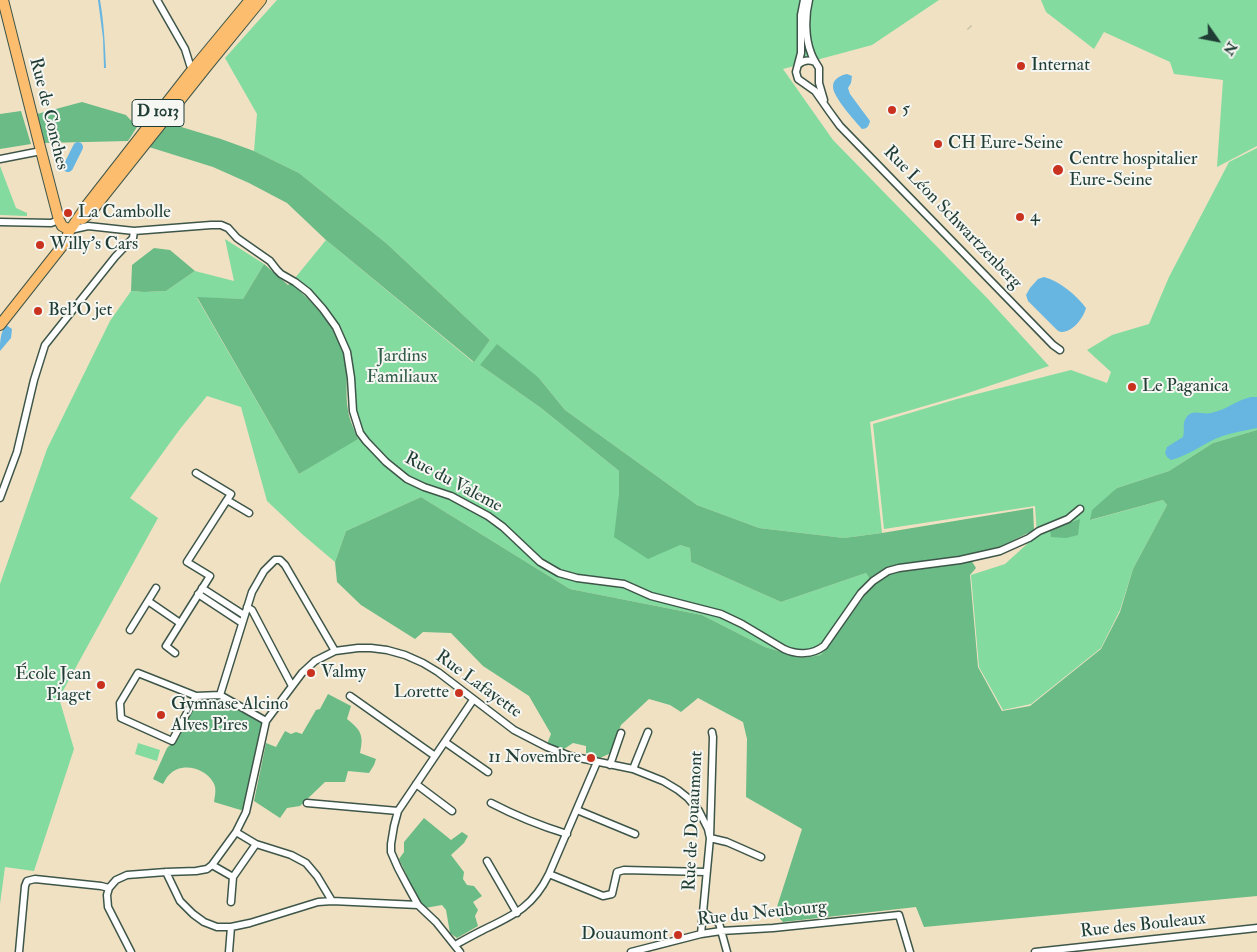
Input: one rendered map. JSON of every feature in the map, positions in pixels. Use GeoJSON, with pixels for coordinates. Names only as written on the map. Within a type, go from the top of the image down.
{"type":"FeatureCollection","features":[{"type":"Feature","properties":{"kind":"main road","name":"D 1013"},"geometry":{"type":"LineString","coordinates":[[0,325],[63,245],[70,230],[87,205],[196,72],[250,0]]}},
{"type":"Feature","properties":{"kind":"main road","name":"D 1013"},"geometry":{"type":"LineString","coordinates":[[196,72],[261,0]]}},
{"type":"Feature","properties":{"kind":"main road","name":"Rue de Conches"},"geometry":{"type":"LineString","coordinates":[[2,3],[59,220]]}},
{"type":"Feature","properties":{"kind":"main road"},"geometry":{"type":"LineString","coordinates":[[59,220],[62,226],[70,230]]}},
{"type":"Feature","properties":{"kind":"main road","name":"D 1013"},"geometry":{"type":"LineString","coordinates":[[0,314],[58,242],[70,230]]}},
{"type":"Feature","properties":{"kind":"street"},"geometry":{"type":"LineString","coordinates":[[157,0],[196,72]]}},
{"type":"Feature","properties":{"kind":"street"},"geometry":{"type":"LineString","coordinates":[[804,0],[800,53],[796,76],[803,83],[807,84],[814,83],[819,78],[820,71],[810,52],[807,37],[809,0]]}},
{"type":"Feature","properties":{"kind":"street"},"geometry":{"type":"LineString","coordinates":[[798,65],[807,60],[815,62]]}},
{"type":"Feature","properties":{"kind":"street","name":"Rue Léon Schwartzenberg"},"geometry":{"type":"LineString","coordinates":[[819,78],[825,105]]}},
{"type":"Feature","properties":{"kind":"street","name":"Rue Léon Schwartzenberg"},"geometry":{"type":"LineString","coordinates":[[803,83],[810,86],[840,126],[1060,350]]}},
{"type":"Feature","properties":{"kind":"street"},"geometry":{"type":"LineString","coordinates":[[0,159],[41,151]]}},
{"type":"Feature","properties":{"kind":"street"},"geometry":{"type":"LineString","coordinates":[[0,222],[51,223],[59,220]]}},
{"type":"Feature","properties":{"kind":"street","name":"Rue du Valeme"},"geometry":{"type":"LineString","coordinates":[[70,230],[88,226],[134,231],[221,225],[228,228],[237,238],[270,261],[276,270],[308,292],[331,320],[347,352],[355,420],[363,438],[386,462],[407,479],[451,496],[488,516],[503,527],[540,562],[559,573],[577,578],[624,584],[651,596],[721,614],[795,652],[815,652],[824,646],[861,594],[873,580],[884,573],[899,568],[948,562],[1000,550],[1068,519],[1080,509]]}},
{"type":"Feature","properties":{"kind":"street"},"geometry":{"type":"LineString","coordinates":[[0,498],[17,452],[34,380],[45,345],[103,272],[133,238],[134,231]]}},
{"type":"Feature","properties":{"kind":"street"},"geometry":{"type":"LineString","coordinates":[[175,652],[166,646],[210,576],[187,562],[231,494],[196,473]]}},
{"type":"Feature","properties":{"kind":"street"},"geometry":{"type":"LineString","coordinates":[[227,500],[248,513]]}},
{"type":"Feature","properties":{"kind":"street"},"geometry":{"type":"LineString","coordinates":[[220,695],[252,592],[264,570],[275,560],[280,560],[285,565],[335,650]]}},
{"type":"Feature","properties":{"kind":"street"},"geometry":{"type":"LineString","coordinates":[[130,630],[156,588]]}},
{"type":"Feature","properties":{"kind":"street"},"geometry":{"type":"LineString","coordinates":[[200,592],[244,615]]}},
{"type":"Feature","properties":{"kind":"street"},"geometry":{"type":"LineString","coordinates":[[200,592],[242,623]]}},
{"type":"Feature","properties":{"kind":"street"},"geometry":{"type":"LineString","coordinates":[[148,601],[180,623]]}},
{"type":"Feature","properties":{"kind":"street"},"geometry":{"type":"LineString","coordinates":[[247,607],[252,610],[292,686]]}},
{"type":"Feature","properties":{"kind":"street","name":"Rue Lafayette"},"geometry":{"type":"LineString","coordinates":[[266,721],[302,673],[315,661],[335,650],[364,648],[387,650],[406,655],[438,672],[514,730],[530,739],[570,756],[633,769],[663,781],[678,790],[699,811],[708,829],[710,838]]}},
{"type":"Feature","properties":{"kind":"street"},"geometry":{"type":"LineString","coordinates":[[131,952],[108,907],[107,895],[109,888],[116,880],[127,875],[196,871],[207,868],[212,865],[236,832],[246,812],[266,721],[220,695],[196,696],[138,673],[120,703],[121,718],[172,741],[196,696]]}},
{"type":"Feature","properties":{"kind":"street"},"geometry":{"type":"LineString","coordinates":[[350,696],[435,756]]}},
{"type":"Feature","properties":{"kind":"street"},"geometry":{"type":"LineString","coordinates":[[460,952],[436,922],[418,905],[391,852],[398,811],[473,700]]}},
{"type":"Feature","properties":{"kind":"street"},"geometry":{"type":"LineString","coordinates":[[633,769],[648,732]]}},
{"type":"Feature","properties":{"kind":"street","name":"Rue de Douaumont"},"geometry":{"type":"LineString","coordinates":[[701,934],[710,838],[714,737],[712,732]]}},
{"type":"Feature","properties":{"kind":"street"},"geometry":{"type":"LineString","coordinates":[[610,765],[621,733]]}},
{"type":"Feature","properties":{"kind":"street"},"geometry":{"type":"LineString","coordinates":[[445,742],[488,772]]}},
{"type":"Feature","properties":{"kind":"street"},"geometry":{"type":"LineString","coordinates":[[455,945],[508,919],[532,900],[544,886],[597,762]]}},
{"type":"Feature","properties":{"kind":"street"},"geometry":{"type":"LineString","coordinates":[[416,784],[452,811]]}},
{"type":"Feature","properties":{"kind":"street"},"geometry":{"type":"LineString","coordinates":[[307,802],[398,811]]}},
{"type":"Feature","properties":{"kind":"street"},"geometry":{"type":"LineString","coordinates":[[491,803],[511,813],[567,834]]}},
{"type":"Feature","properties":{"kind":"street"},"geometry":{"type":"LineString","coordinates":[[577,810],[635,834]]}},
{"type":"Feature","properties":{"kind":"street"},"geometry":{"type":"LineString","coordinates":[[236,832],[256,844],[291,854],[306,863],[317,876],[332,901]]}},
{"type":"Feature","properties":{"kind":"street"},"geometry":{"type":"LineString","coordinates":[[710,838],[727,842],[761,857]]}},
{"type":"Feature","properties":{"kind":"street"},"geometry":{"type":"LineString","coordinates":[[231,902],[233,877],[256,844]]}},
{"type":"Feature","properties":{"kind":"street"},"geometry":{"type":"LineString","coordinates":[[487,860],[517,913]]}},
{"type":"Feature","properties":{"kind":"street"},"geometry":{"type":"LineString","coordinates":[[212,865],[233,877]]}},
{"type":"Feature","properties":{"kind":"street"},"geometry":{"type":"LineString","coordinates":[[549,874],[603,896],[612,894],[617,872],[624,870],[706,872]]}},
{"type":"Feature","properties":{"kind":"street"},"geometry":{"type":"LineString","coordinates":[[166,872],[180,901],[204,922],[216,927],[231,927],[250,923],[318,902],[418,905]]}},
{"type":"Feature","properties":{"kind":"street"},"geometry":{"type":"LineString","coordinates":[[19,952],[27,881],[35,879],[109,888]]}},
{"type":"Feature","properties":{"kind":"street","name":"Rue de Douaumont"},"geometry":{"type":"LineString","coordinates":[[703,912],[719,923],[722,931]]}},
{"type":"Feature","properties":{"kind":"street","name":"Rue du Neubourg"},"geometry":{"type":"LineString","coordinates":[[631,952],[652,949],[701,934],[722,931],[773,928],[899,915],[910,952]]}},
{"type":"Feature","properties":{"kind":"street"},"geometry":{"type":"LineString","coordinates":[[229,952],[231,927]]}},
{"type":"Feature","properties":{"kind":"street","name":"Rue des Bouleaux"},"geometry":{"type":"LineString","coordinates":[[1035,952],[1256,930]]}},
{"type":"Feature","properties":{"kind":"street"},"geometry":{"type":"LineString","coordinates":[[722,931],[727,952]]}},
{"type":"Feature","properties":{"kind":"green space","name":"Jardins Familiaux"},"geometry":{"type":"Polygon","coordinates":[[[277,0],[939,0],[872,45],[783,69],[833,140],[988,299],[1049,366],[959,396],[870,422],[882,533],[844,538],[759,528],[697,505],[565,410],[539,378],[480,365],[541,408],[619,471],[619,494],[680,545],[690,548],[691,562],[781,602],[866,573],[873,584],[821,655],[802,658],[765,647],[702,615],[570,589],[421,497],[346,531],[335,562],[267,501],[241,407],[207,396],[180,429],[130,498],[158,518],[59,698],[74,749],[34,871],[5,867],[0,904],[0,584],[47,449],[110,321],[131,291],[166,291],[195,271],[234,281],[225,239],[264,264],[243,299],[197,298],[299,474],[364,434],[357,412],[349,347],[333,317],[314,295],[295,278],[326,240],[473,362],[490,340],[386,243],[299,173],[254,151],[257,114],[225,58],[277,0]]]}},
{"type":"Feature","properties":{"kind":"green space"},"geometry":{"type":"Polygon","coordinates":[[[1041,0],[1257,0],[1257,146],[1217,167],[1223,80],[1174,74],[1170,62],[1104,32],[1094,49],[1046,12],[1041,0]]]}},
{"type":"Feature","properties":{"kind":"green space"},"geometry":{"type":"Polygon","coordinates":[[[82,102],[126,115],[137,127],[128,141],[43,143],[37,114],[82,102]]]}},
{"type":"Feature","properties":{"kind":"green space"},"geometry":{"type":"Polygon","coordinates":[[[21,111],[31,144],[0,149],[0,114],[21,111]]]}},
{"type":"Feature","properties":{"kind":"green space"},"geometry":{"type":"Polygon","coordinates":[[[168,123],[254,151],[299,173],[386,243],[490,340],[474,362],[326,240],[287,203],[213,167],[149,147],[168,123]]]}},
{"type":"Feature","properties":{"kind":"green space"},"geometry":{"type":"Polygon","coordinates":[[[1257,148],[1257,430],[1213,443],[1169,471],[1117,488],[1091,520],[1163,500],[1167,505],[1133,569],[1120,610],[1101,648],[1031,704],[1003,710],[979,667],[971,575],[1005,564],[1037,535],[1035,506],[884,529],[873,424],[957,399],[1071,370],[1107,383],[1111,372],[1087,350],[1112,335],[1149,324],[1169,277],[1229,162],[1257,148]]]}},
{"type":"Feature","properties":{"kind":"green space"},"geometry":{"type":"Polygon","coordinates":[[[0,166],[16,208],[27,213],[27,216],[0,215],[0,166]]]}},
{"type":"Feature","properties":{"kind":"green space"},"geometry":{"type":"Polygon","coordinates":[[[154,248],[170,250],[195,271],[166,291],[131,291],[132,265],[154,248]]]}},
{"type":"Feature","properties":{"kind":"green space"},"geometry":{"type":"Polygon","coordinates":[[[264,264],[288,285],[291,283],[326,319],[339,341],[346,364],[348,410],[358,439],[299,474],[197,297],[243,299],[264,264]]]}},
{"type":"Feature","properties":{"kind":"green space"},"geometry":{"type":"Polygon","coordinates":[[[497,344],[539,378],[565,410],[697,505],[759,528],[844,538],[1033,508],[1034,530],[1000,547],[968,555],[976,568],[970,575],[978,667],[1002,711],[1030,706],[1101,649],[1120,612],[1133,569],[1167,505],[1163,500],[1090,520],[1092,510],[1117,488],[1169,471],[1213,443],[1257,430],[1257,896],[924,927],[916,907],[783,922],[775,913],[802,829],[746,797],[747,739],[743,722],[698,698],[681,712],[670,705],[649,699],[621,725],[611,753],[600,758],[586,753],[586,746],[573,743],[564,749],[547,744],[551,734],[529,696],[483,666],[451,633],[423,632],[415,639],[361,605],[337,582],[335,562],[346,531],[421,497],[570,589],[702,615],[765,647],[802,658],[821,655],[873,584],[866,573],[781,602],[691,562],[690,548],[680,545],[648,559],[614,537],[619,494],[619,471],[541,408],[480,365],[497,344]]]}},
{"type":"Feature","properties":{"kind":"green space"},"geometry":{"type":"Polygon","coordinates":[[[1080,519],[1078,535],[1066,538],[1051,537],[1050,530],[1080,519]]]}},
{"type":"Feature","properties":{"kind":"green space"},"geometry":{"type":"Polygon","coordinates":[[[328,694],[351,706],[347,719],[356,726],[360,733],[362,742],[360,753],[376,759],[374,765],[369,773],[348,771],[345,782],[325,782],[300,806],[287,808],[280,818],[254,801],[266,743],[276,747],[285,731],[291,734],[296,732],[302,734],[328,694]]]}},
{"type":"Feature","properties":{"kind":"green space"},"geometry":{"type":"Polygon","coordinates":[[[218,697],[258,719],[261,723],[244,811],[214,802],[214,784],[205,773],[199,770],[181,768],[175,770],[163,784],[153,779],[167,748],[180,735],[196,703],[218,697]]]}},
{"type":"Feature","properties":{"kind":"green space"},"geometry":{"type":"Polygon","coordinates":[[[138,743],[160,750],[157,761],[135,754],[138,743]]]}},
{"type":"Feature","properties":{"kind":"green space"},"geometry":{"type":"Polygon","coordinates":[[[424,818],[451,840],[462,832],[468,836],[464,843],[451,855],[464,872],[463,879],[467,885],[474,886],[482,896],[473,902],[478,910],[475,916],[478,926],[457,938],[450,933],[446,910],[442,905],[425,908],[417,897],[399,859],[404,852],[404,842],[424,818]]]}},
{"type":"Feature","properties":{"kind":"water"},"geometry":{"type":"Polygon","coordinates":[[[98,0],[100,0],[105,42],[106,68],[104,68],[103,38],[98,0]]]}},
{"type":"Feature","properties":{"kind":"water"},"geometry":{"type":"Polygon","coordinates":[[[847,74],[852,76],[848,88],[850,94],[870,121],[868,126],[862,129],[849,115],[834,90],[833,84],[836,79],[847,74]]]}},
{"type":"Feature","properties":{"kind":"water"},"geometry":{"type":"Polygon","coordinates":[[[1044,277],[1067,289],[1086,308],[1083,316],[1070,330],[1061,332],[1057,330],[1028,301],[1026,295],[1030,288],[1038,279],[1044,277]]]}},
{"type":"Feature","properties":{"kind":"water"},"geometry":{"type":"Polygon","coordinates":[[[6,325],[12,329],[11,338],[0,351],[1,334],[6,325]]]}},
{"type":"Feature","properties":{"kind":"water"},"geometry":{"type":"Polygon","coordinates":[[[1251,397],[1257,397],[1257,428],[1220,437],[1171,460],[1167,457],[1165,453],[1167,447],[1183,437],[1184,422],[1188,415],[1191,413],[1216,412],[1251,397]]]}},
{"type":"Feature","properties":{"kind":"waterway"},"geometry":{"type":"LineString","coordinates":[[68,167],[78,147]]}},
{"type":"Feature","properties":{"kind":"place","name":"Internat"},"geometry":{"type":"Point","coordinates":[1021,66]}},
{"type":"Feature","properties":{"kind":"place","name":"5"},"geometry":{"type":"Point","coordinates":[892,110]}},
{"type":"Feature","properties":{"kind":"place","name":"CH Eure-Seine"},"geometry":{"type":"Point","coordinates":[938,144]}},
{"type":"Feature","properties":{"kind":"place","name":"Centre hospitalier Eure-Seine"},"geometry":{"type":"Point","coordinates":[1058,170]}},
{"type":"Feature","properties":{"kind":"place","name":"La Cambolle"},"geometry":{"type":"Point","coordinates":[68,213]}},
{"type":"Feature","properties":{"kind":"place","name":"4"},"geometry":{"type":"Point","coordinates":[1020,217]}},
{"type":"Feature","properties":{"kind":"place","name":"Willy's Cars"},"geometry":{"type":"Point","coordinates":[40,245]}},
{"type":"Feature","properties":{"kind":"place","name":"Bel'O jet"},"geometry":{"type":"Point","coordinates":[38,311]}},
{"type":"Feature","properties":{"kind":"place","name":"Le Paganica"},"geometry":{"type":"Point","coordinates":[1132,387]}},
{"type":"Feature","properties":{"kind":"place","name":"Valmy"},"geometry":{"type":"Point","coordinates":[311,673]}},
{"type":"Feature","properties":{"kind":"place","name":"École Jean Piaget"},"geometry":{"type":"Point","coordinates":[101,685]}},
{"type":"Feature","properties":{"kind":"place","name":"Lorette"},"geometry":{"type":"Point","coordinates":[459,693]}},
{"type":"Feature","properties":{"kind":"place","name":"Gymnase Alcino Alves Pires"},"geometry":{"type":"Point","coordinates":[161,715]}},
{"type":"Feature","properties":{"kind":"place","name":"11 Novembre"},"geometry":{"type":"Point","coordinates":[591,758]}},
{"type":"Feature","properties":{"kind":"place","name":"Douaumont"},"geometry":{"type":"Point","coordinates":[678,935]}}]}
